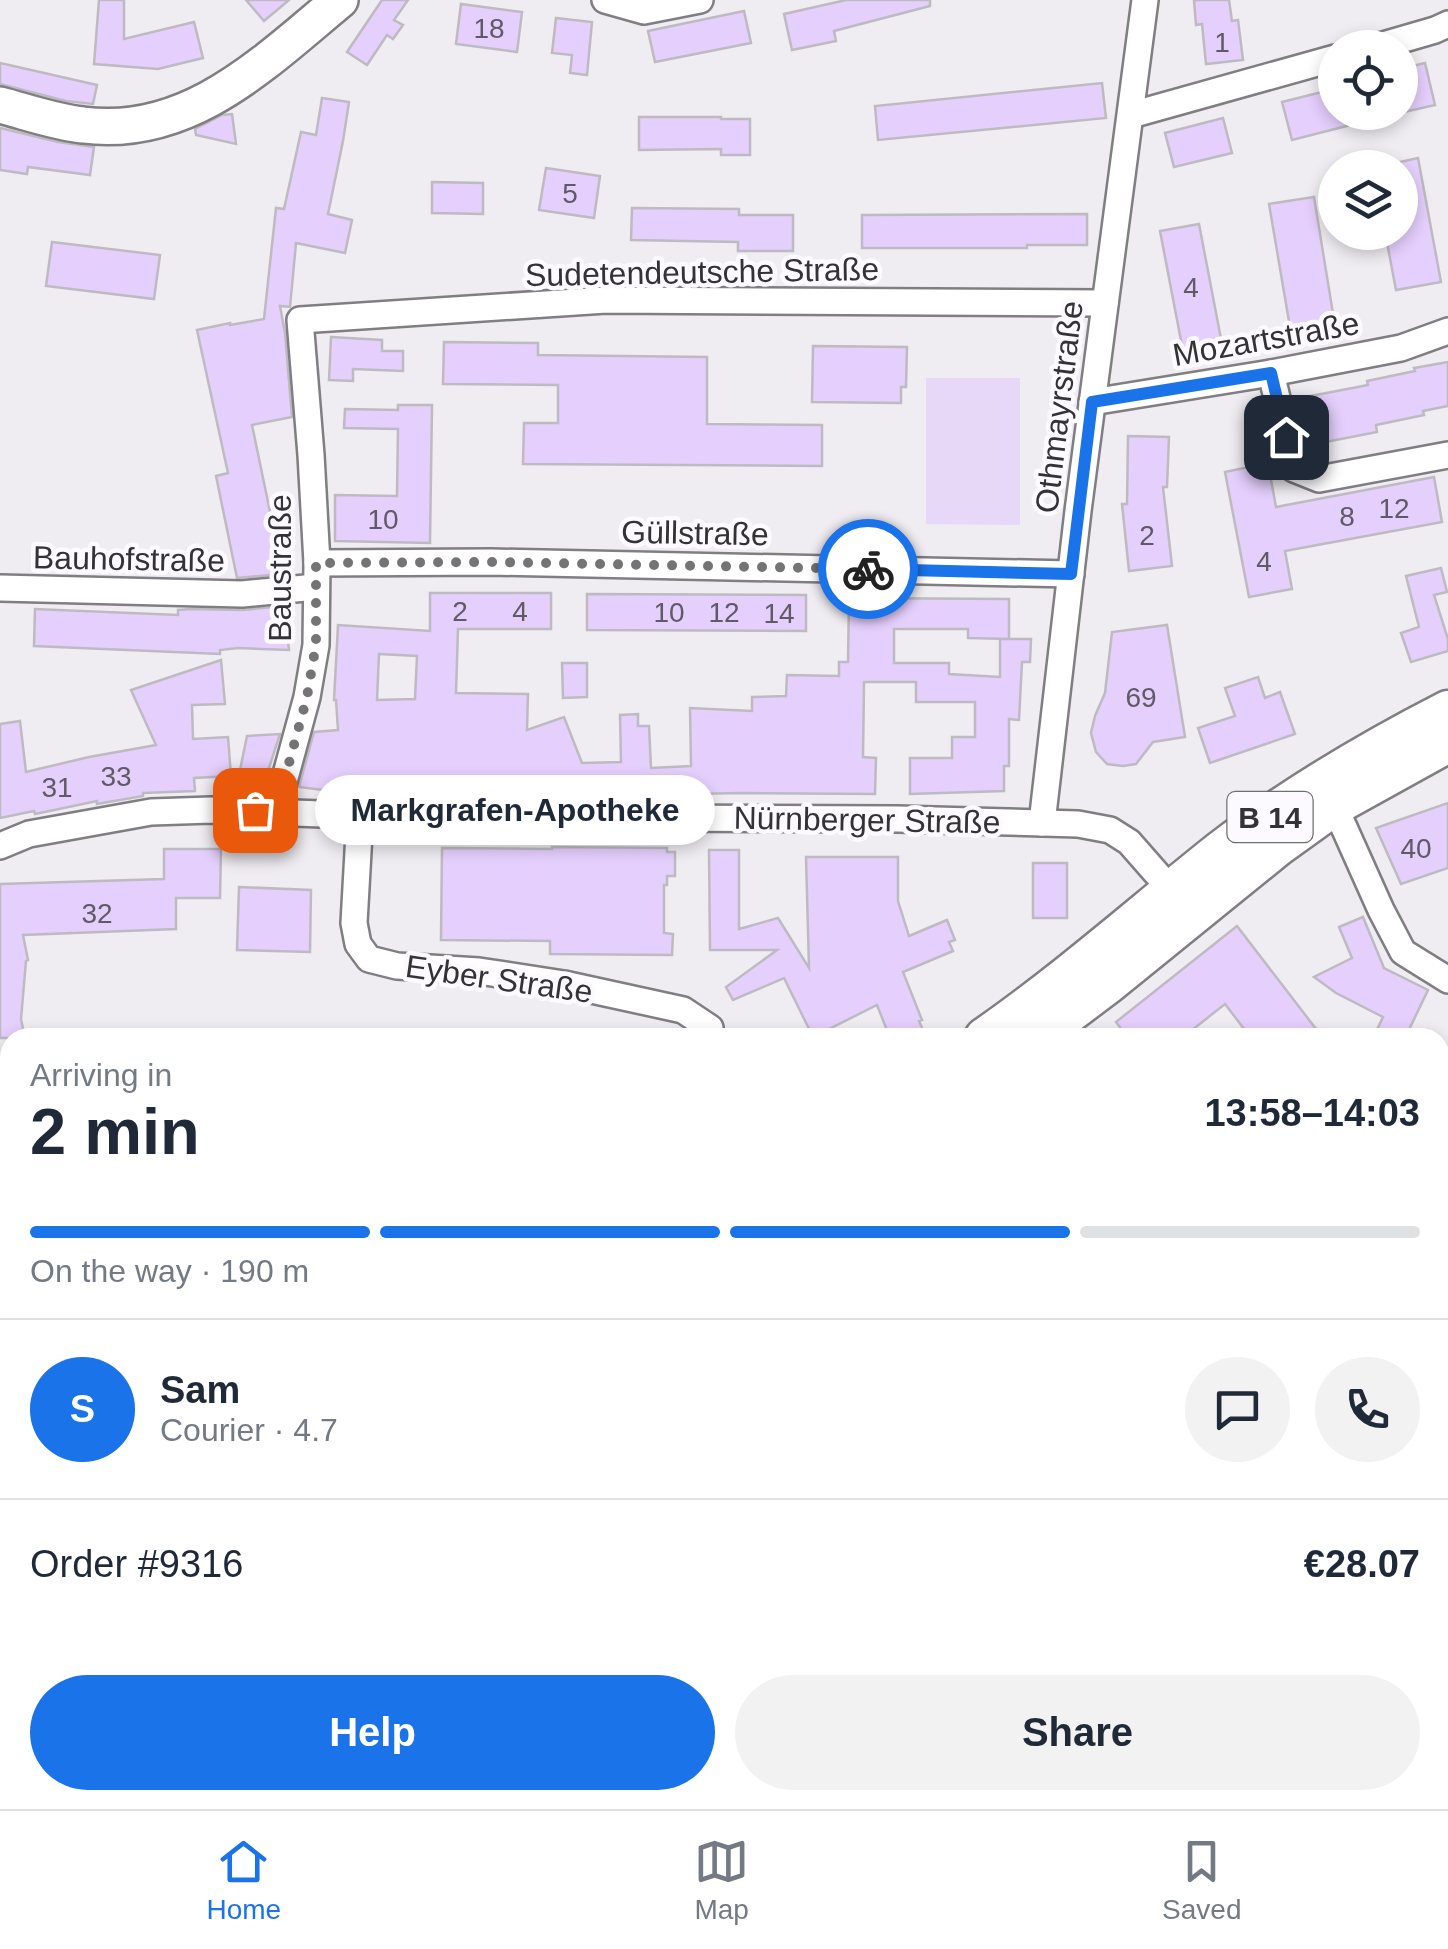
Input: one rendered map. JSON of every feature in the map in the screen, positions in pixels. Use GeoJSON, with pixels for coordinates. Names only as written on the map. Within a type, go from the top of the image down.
{"type":"FeatureCollection","features":[{"type":"Feature","properties":{"kind":"main road","name":"B 14"},"geometry":{"type":"LineString","coordinates":[[1048,1028],[1108,983],[1223,850],[1321,781],[1448,711]]}},
{"type":"Feature","properties":{"kind":"main road","name":"B 14"},"geometry":{"type":"LineString","coordinates":[[999,1028],[1182,902],[1339,815],[1448,742]]}},
{"type":"Feature","properties":{"kind":"street"},"geometry":{"type":"LineString","coordinates":[[0,105],[84,126],[132,126],[180,114],[243,80],[340,0]]}},
{"type":"Feature","properties":{"kind":"street"},"geometry":{"type":"LineString","coordinates":[[606,0],[644,11],[700,0]]}},
{"type":"Feature","properties":{"kind":"street","name":"Othmayrstraße"},"geometry":{"type":"LineString","coordinates":[[1042,824],[1145,0]]}},
{"type":"Feature","properties":{"kind":"street"},"geometry":{"type":"LineString","coordinates":[[1418,35],[1448,24]]}},
{"type":"Feature","properties":{"kind":"street"},"geometry":{"type":"LineString","coordinates":[[1131,115],[1318,63]]}},
{"type":"Feature","properties":{"kind":"street","name":"Sudetendeutsche Straße"},"geometry":{"type":"LineString","coordinates":[[300,320],[606,300],[1105,303]]}},
{"type":"Feature","properties":{"kind":"street","name":"Baustraße"},"geometry":{"type":"LineString","coordinates":[[276,811],[307,697],[316,644],[311,454],[300,320]]}},
{"type":"Feature","properties":{"kind":"street","name":"Mozartstraße"},"geometry":{"type":"LineString","coordinates":[[1092,402],[1401,348],[1448,331]]}},
{"type":"Feature","properties":{"kind":"street"},"geometry":{"type":"LineString","coordinates":[[1271,373],[1294,468],[1319,478],[1448,455]]}},
{"type":"Feature","properties":{"kind":"street","name":"Güllstraße"},"geometry":{"type":"LineString","coordinates":[[316,575],[491,562],[1071,574]]}},
{"type":"Feature","properties":{"kind":"street","name":"Bauhofstraße"},"geometry":{"type":"LineString","coordinates":[[0,588],[242,594],[316,575]]}},
{"type":"Feature","properties":{"kind":"street","name":"Nürnberger Straße"},"geometry":{"type":"LineString","coordinates":[[0,846],[30,834],[151,812],[1078,824],[1110,830],[1129,842],[1182,902]]}},
{"type":"Feature","properties":{"kind":"street"},"geometry":{"type":"LineString","coordinates":[[1339,815],[1402,952],[1448,980]]}},
{"type":"Feature","properties":{"kind":"street","name":"Eyber Straße"},"geometry":{"type":"LineString","coordinates":[[360,816],[354,923],[358,944],[369,959],[397,966],[479,971],[564,984],[683,1010],[710,1028]]}},
{"type":"Feature","properties":{"kind":"shaded area"},"geometry":{"type":"Polygon","coordinates":[[[926,378],[1020,378],[1020,525],[926,524],[926,378]]]}},
{"type":"Feature","properties":{"kind":"building"},"geometry":{"type":"Polygon","coordinates":[[[99,0],[124,0],[124,39],[194,22],[203,58],[158,69],[94,64],[99,0]]]}},
{"type":"Feature","properties":{"kind":"building"},"geometry":{"type":"Polygon","coordinates":[[[246,0],[289,0],[264,21],[246,0]]]}},
{"type":"Feature","properties":{"kind":"building"},"geometry":{"type":"Polygon","coordinates":[[[382,0],[408,0],[394,20],[403,25],[393,39],[387,35],[367,65],[347,52],[382,0]]]}},
{"type":"Feature","properties":{"kind":"building"},"geometry":{"type":"Polygon","coordinates":[[[846,0],[930,0],[930,6],[834,31],[836,41],[792,50],[784,14],[846,0]]]}},
{"type":"Feature","properties":{"kind":"building"},"geometry":{"type":"Polygon","coordinates":[[[1194,0],[1229,0],[1232,21],[1238,20],[1243,60],[1206,64],[1202,24],[1196,25],[1194,0]]]}},
{"type":"Feature","properties":{"kind":"building"},"geometry":{"type":"Polygon","coordinates":[[[461,4],[522,12],[517,52],[456,44],[461,4]]]}},
{"type":"Feature","properties":{"kind":"building"},"geometry":{"type":"Polygon","coordinates":[[[744,11],[751,43],[655,62],[648,31],[744,11]]]}},
{"type":"Feature","properties":{"kind":"building"},"geometry":{"type":"Polygon","coordinates":[[[556,18],[592,22],[587,75],[570,73],[572,55],[552,53],[556,18]]]}},
{"type":"Feature","properties":{"kind":"building"},"geometry":{"type":"Polygon","coordinates":[[[0,63],[97,85],[93,104],[0,84],[0,63]]]}},
{"type":"Feature","properties":{"kind":"building"},"geometry":{"type":"Polygon","coordinates":[[[1425,63],[1435,105],[1418,109],[1418,65],[1425,63]]]}},
{"type":"Feature","properties":{"kind":"building"},"geometry":{"type":"Polygon","coordinates":[[[1102,83],[1106,118],[878,140],[875,106],[1102,83]]]}},
{"type":"Feature","properties":{"kind":"building"},"geometry":{"type":"Polygon","coordinates":[[[1318,93],[1318,130],[1331,130],[1292,140],[1282,102],[1318,93]]]}},
{"type":"Feature","properties":{"kind":"building"},"geometry":{"type":"Polygon","coordinates":[[[322,98],[349,102],[328,214],[352,220],[345,253],[296,243],[290,307],[280,306],[292,417],[252,425],[283,574],[237,578],[216,476],[228,473],[197,330],[264,319],[276,208],[284,209],[301,132],[316,135],[322,98]]]}},
{"type":"Feature","properties":{"kind":"building"},"geometry":{"type":"Polygon","coordinates":[[[232,114],[236,144],[196,135],[195,129],[232,114]]]}},
{"type":"Feature","properties":{"kind":"building"},"geometry":{"type":"Polygon","coordinates":[[[639,117],[750,119],[750,155],[721,155],[721,149],[639,150],[639,117]]]}},
{"type":"Feature","properties":{"kind":"building"},"geometry":{"type":"Polygon","coordinates":[[[1223,118],[1232,153],[1174,167],[1165,133],[1223,118]]]}},
{"type":"Feature","properties":{"kind":"building"},"geometry":{"type":"Polygon","coordinates":[[[0,128],[94,147],[90,175],[28,167],[27,174],[0,170],[0,128]]]}},
{"type":"Feature","properties":{"kind":"building"},"geometry":{"type":"Polygon","coordinates":[[[1418,158],[1441,282],[1396,290],[1388,250],[1418,250],[1418,158]]]}},
{"type":"Feature","properties":{"kind":"building"},"geometry":{"type":"Polygon","coordinates":[[[546,168],[600,176],[594,218],[539,210],[546,168]]]}},
{"type":"Feature","properties":{"kind":"building"},"geometry":{"type":"Polygon","coordinates":[[[432,182],[483,183],[483,214],[432,213],[432,182]]]}},
{"type":"Feature","properties":{"kind":"building"},"geometry":{"type":"Polygon","coordinates":[[[1314,197],[1318,250],[1323,250],[1335,326],[1291,333],[1269,204],[1314,197]]]}},
{"type":"Feature","properties":{"kind":"building"},"geometry":{"type":"Polygon","coordinates":[[[632,208],[739,209],[739,215],[793,215],[793,251],[738,251],[738,242],[631,240],[632,208]]]}},
{"type":"Feature","properties":{"kind":"building"},"geometry":{"type":"Polygon","coordinates":[[[1087,214],[1087,245],[862,248],[862,215],[1087,214]]]}},
{"type":"Feature","properties":{"kind":"building"},"geometry":{"type":"Polygon","coordinates":[[[1199,224],[1222,344],[1183,351],[1160,231],[1199,224]]]}},
{"type":"Feature","properties":{"kind":"building"},"geometry":{"type":"Polygon","coordinates":[[[52,242],[160,255],[154,299],[46,286],[52,242]]]}},
{"type":"Feature","properties":{"kind":"building"},"geometry":{"type":"Polygon","coordinates":[[[331,337],[382,340],[382,351],[403,351],[403,371],[353,369],[353,381],[329,380],[331,337]]]}},
{"type":"Feature","properties":{"kind":"building"},"geometry":{"type":"Polygon","coordinates":[[[444,342],[538,343],[538,355],[707,357],[707,424],[822,425],[822,466],[523,464],[524,423],[558,423],[558,385],[443,384],[444,342]]]}},
{"type":"Feature","properties":{"kind":"building"},"geometry":{"type":"Polygon","coordinates":[[[813,346],[907,347],[906,387],[901,387],[901,403],[812,402],[813,346]]]}},
{"type":"Feature","properties":{"kind":"building"},"geometry":{"type":"Polygon","coordinates":[[[1448,362],[1448,406],[1376,425],[1377,432],[1305,446],[1295,399],[1368,385],[1367,381],[1448,362]]]}},
{"type":"Feature","properties":{"kind":"building"},"geometry":{"type":"Polygon","coordinates":[[[398,405],[432,405],[430,543],[335,541],[335,495],[397,496],[398,429],[344,428],[345,409],[398,410],[398,405]]]}},
{"type":"Feature","properties":{"kind":"building"},"geometry":{"type":"Polygon","coordinates":[[[1128,436],[1169,437],[1167,487],[1163,487],[1172,566],[1129,571],[1122,504],[1127,504],[1128,436]]]}},
{"type":"Feature","properties":{"kind":"building"},"geometry":{"type":"Polygon","coordinates":[[[1268,463],[1276,507],[1434,477],[1442,522],[1285,551],[1292,589],[1249,597],[1225,472],[1268,463]]]}},
{"type":"Feature","properties":{"kind":"building"},"geometry":{"type":"Polygon","coordinates":[[[1441,568],[1447,592],[1434,595],[1448,651],[1411,662],[1401,633],[1419,627],[1406,576],[1441,568]]]}},
{"type":"Feature","properties":{"kind":"building"},"geometry":{"type":"Polygon","coordinates":[[[430,593],[551,593],[551,629],[458,629],[456,693],[528,694],[527,730],[564,717],[582,763],[621,762],[620,715],[638,714],[638,726],[649,726],[651,768],[691,766],[690,708],[752,711],[752,697],[786,696],[787,675],[839,676],[839,662],[848,662],[849,598],[1009,599],[1009,639],[1031,639],[1030,662],[1022,662],[1019,720],[1009,719],[1009,766],[1004,766],[1004,791],[910,794],[910,758],[952,758],[952,737],[975,737],[975,702],[916,702],[916,682],[864,682],[863,757],[876,758],[875,794],[401,800],[299,787],[314,732],[338,730],[334,700],[338,625],[430,631],[430,593]],[[894,629],[894,663],[949,663],[949,674],[1000,677],[1000,639],[1009,639],[968,638],[968,629],[894,629]],[[379,654],[377,700],[415,699],[417,656],[379,654]]]}},
{"type":"Feature","properties":{"kind":"building"},"geometry":{"type":"Polygon","coordinates":[[[587,594],[806,595],[806,631],[587,630],[587,594]]]}},
{"type":"Feature","properties":{"kind":"building"},"geometry":{"type":"Polygon","coordinates":[[[284,606],[289,650],[238,648],[220,650],[220,654],[34,646],[35,609],[178,615],[178,610],[284,606]]]}},
{"type":"Feature","properties":{"kind":"building"},"geometry":{"type":"Polygon","coordinates":[[[1167,625],[1185,737],[1153,742],[1136,764],[1107,764],[1096,752],[1091,733],[1105,693],[1112,632],[1167,625]]]}},
{"type":"Feature","properties":{"kind":"building"},"geometry":{"type":"Polygon","coordinates":[[[221,660],[225,704],[192,705],[193,739],[228,737],[231,776],[194,778],[195,791],[143,793],[0,818],[0,724],[20,721],[26,772],[156,745],[131,690],[221,660]]]}},
{"type":"Feature","properties":{"kind":"building"},"geometry":{"type":"Polygon","coordinates":[[[562,663],[587,663],[587,697],[563,698],[562,663]]]}},
{"type":"Feature","properties":{"kind":"building"},"geometry":{"type":"Polygon","coordinates":[[[1258,677],[1265,698],[1280,692],[1295,734],[1210,763],[1198,728],[1235,716],[1225,688],[1258,677]]]}},
{"type":"Feature","properties":{"kind":"building"},"geometry":{"type":"Polygon","coordinates":[[[280,734],[267,774],[239,775],[247,736],[280,734]]]}},
{"type":"Feature","properties":{"kind":"building"},"geometry":{"type":"Polygon","coordinates":[[[1448,803],[1448,868],[1401,884],[1376,828],[1448,803]]]}},
{"type":"Feature","properties":{"kind":"building"},"geometry":{"type":"Polygon","coordinates":[[[442,848],[667,848],[667,852],[675,852],[675,876],[667,876],[664,885],[664,933],[673,934],[672,955],[550,954],[550,941],[441,940],[442,848]]]}},
{"type":"Feature","properties":{"kind":"building"},"geometry":{"type":"Polygon","coordinates":[[[164,849],[221,849],[220,898],[176,898],[176,929],[23,935],[28,960],[23,1028],[0,1028],[0,884],[164,879],[164,849]]]}},
{"type":"Feature","properties":{"kind":"building"},"geometry":{"type":"Polygon","coordinates":[[[709,850],[739,850],[739,929],[778,918],[809,968],[806,857],[898,857],[898,901],[909,936],[947,920],[955,940],[949,942],[953,951],[903,972],[922,1028],[886,1028],[877,1005],[831,1028],[809,1028],[784,978],[733,1000],[726,987],[777,950],[710,950],[709,850]]]}},
{"type":"Feature","properties":{"kind":"building"},"geometry":{"type":"Polygon","coordinates":[[[1033,863],[1067,863],[1067,918],[1033,918],[1033,863]]]}},
{"type":"Feature","properties":{"kind":"building"},"geometry":{"type":"Polygon","coordinates":[[[239,887],[311,890],[310,952],[237,950],[239,887]]]}},
{"type":"Feature","properties":{"kind":"building"},"geometry":{"type":"Polygon","coordinates":[[[1363,917],[1384,968],[1428,990],[1410,1028],[1378,1028],[1383,1017],[1314,977],[1352,958],[1339,927],[1363,917]]]}},
{"type":"Feature","properties":{"kind":"building"},"geometry":{"type":"Polygon","coordinates":[[[1237,926],[1315,1028],[1243,1028],[1225,1004],[1195,1028],[1120,1028],[1116,1022],[1237,926]]]}},
{"type":"Feature","properties":{"kind":"way so far"},"geometry":{"type":"LineString","coordinates":[[255,810],[276,811],[307,697],[316,644],[316,563],[868,569]]}},
{"type":"Feature","properties":{"kind":"place","name":"Markgrafen-Apotheke"},"geometry":{"type":"Point","coordinates":[255,810]}},
{"type":"Feature","properties":{"kind":"route"},"geometry":{"type":"LineString","coordinates":[[868,569],[1071,574],[1092,402],[1271,373],[1286,437]]}}]}
